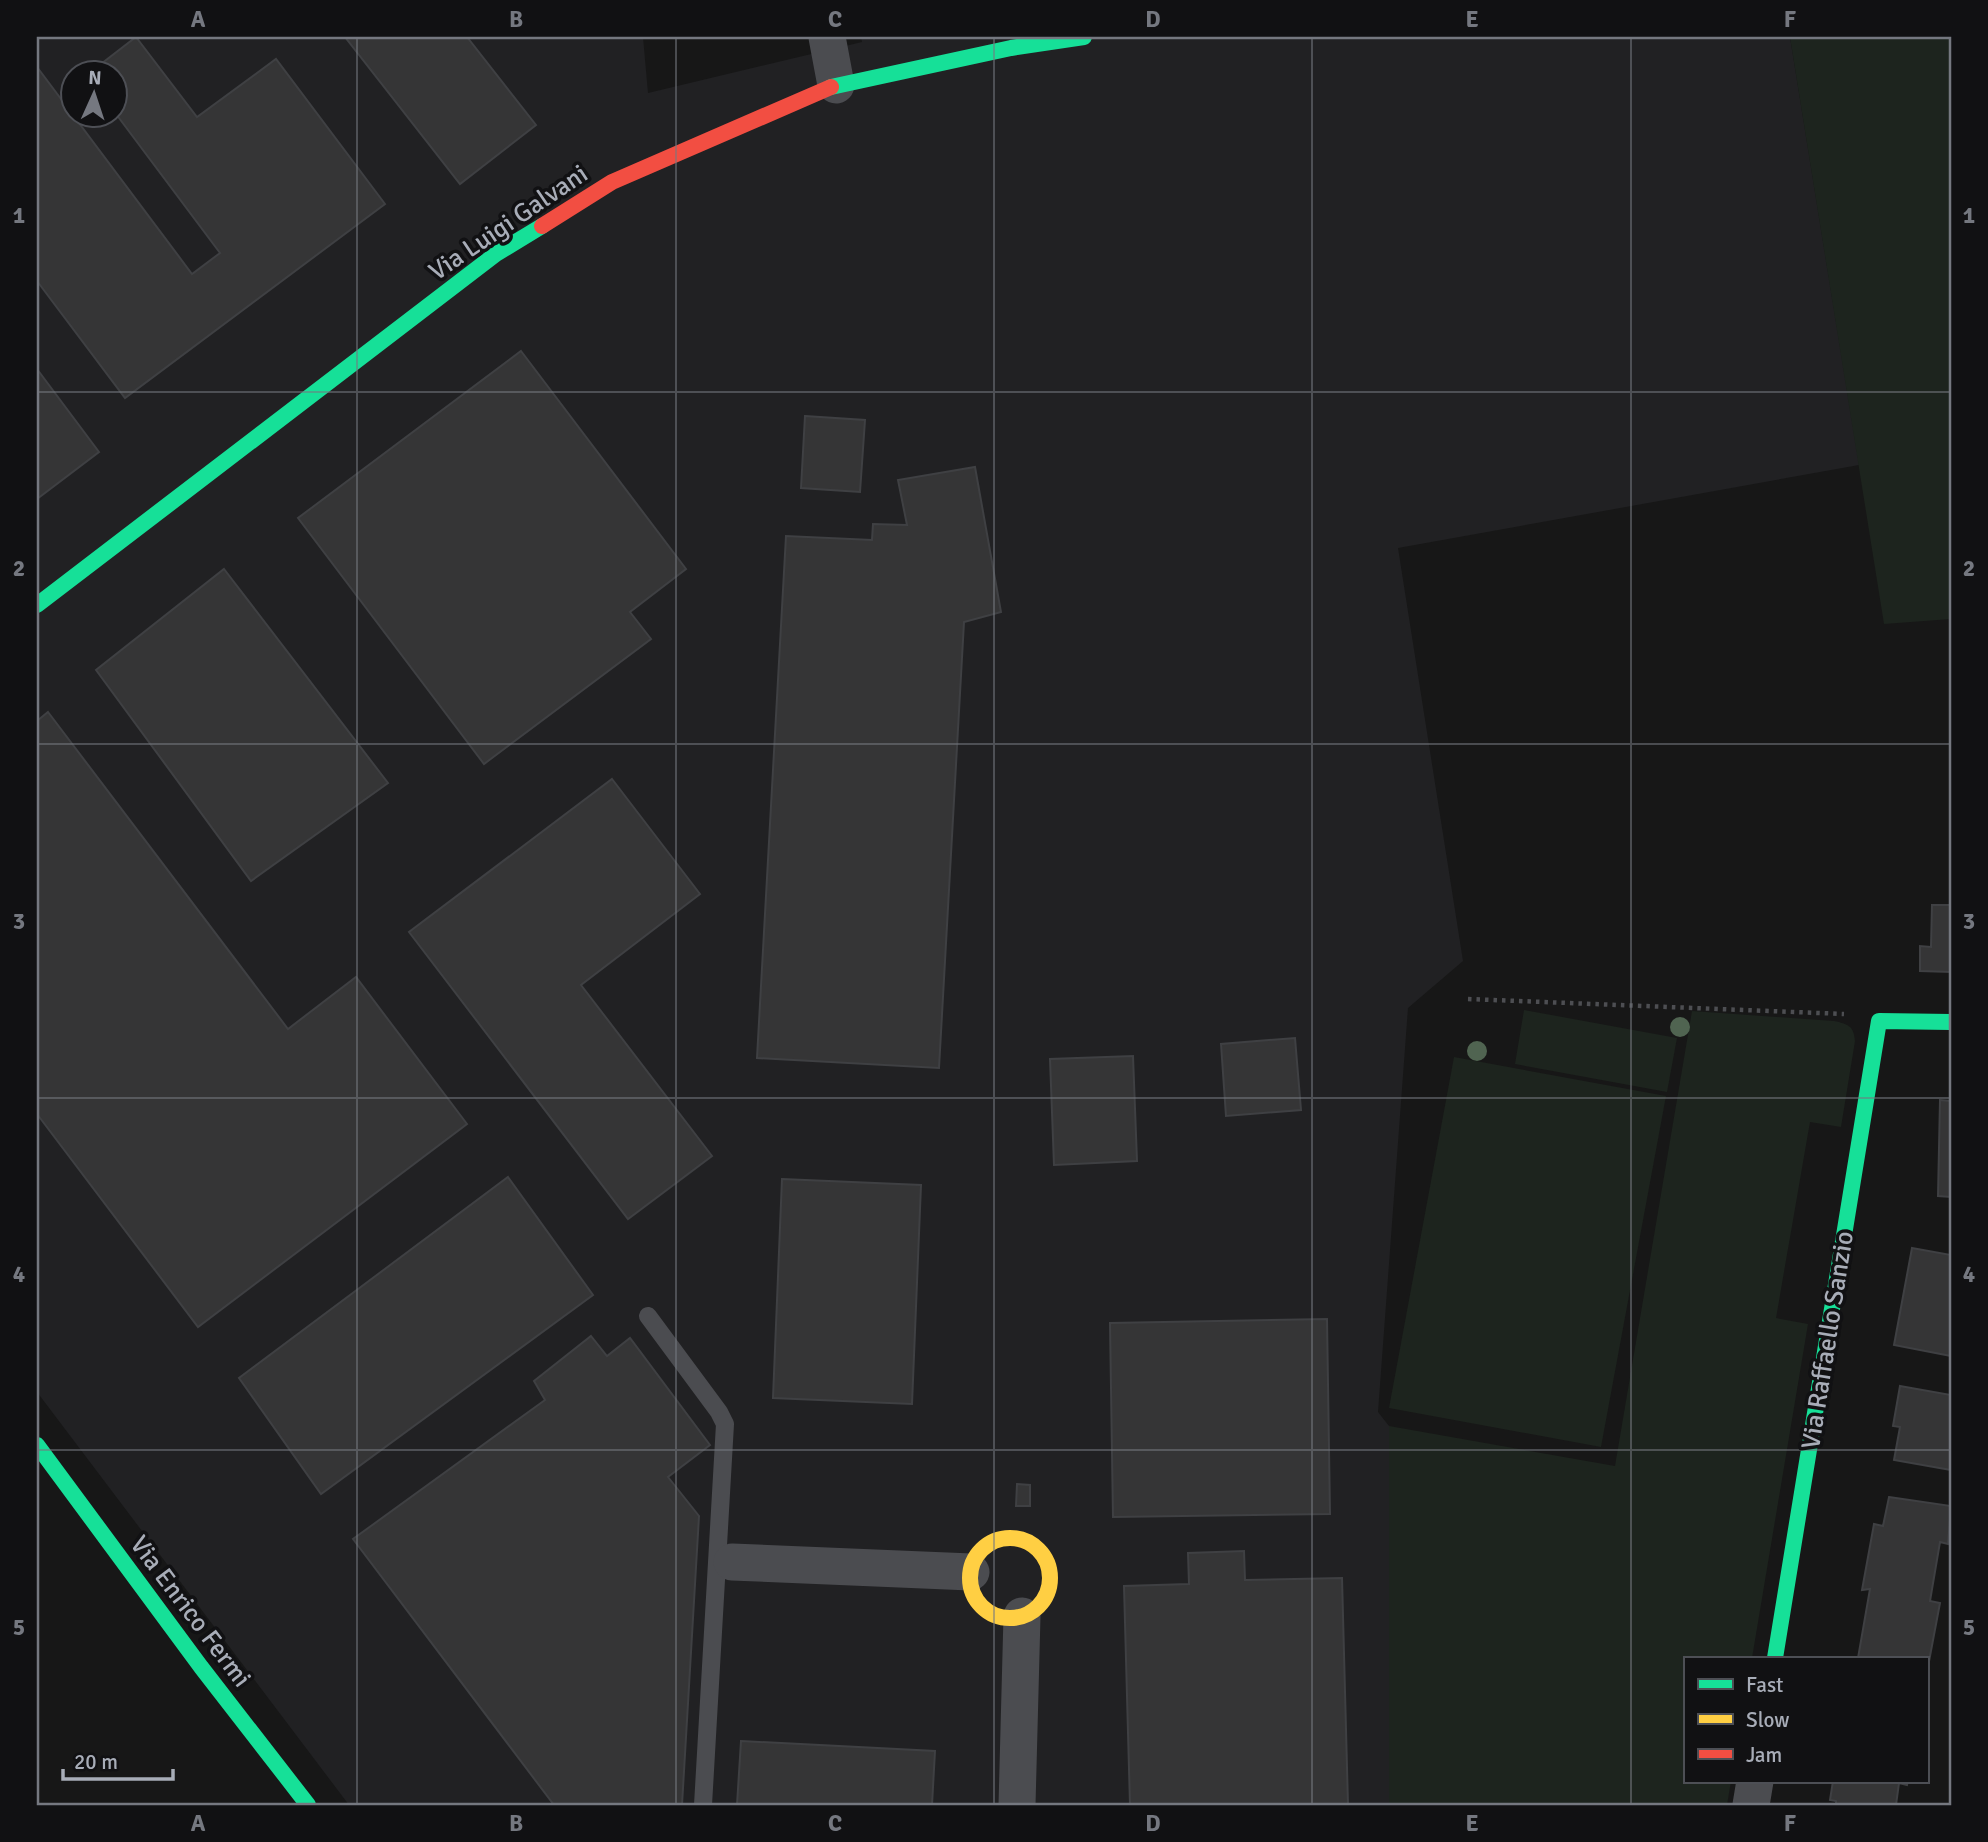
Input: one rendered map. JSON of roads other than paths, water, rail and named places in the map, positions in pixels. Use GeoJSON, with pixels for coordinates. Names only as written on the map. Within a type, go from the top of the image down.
{"type":"FeatureCollection","features":[{"type":"Feature","properties":{"kind":"street"},"geometry":{"type":"LineString","coordinates":[[827,37],[836,85]]}},
{"type":"Feature","properties":{"kind":"street","name":"Via Luigi Galvani"},"geometry":{"type":"LineString","coordinates":[[37,605],[496,254],[612,182],[836,85],[1012,48],[1084,37]]}},
{"type":"Feature","properties":{"kind":"street","name":"Via Raffaello Sanzio"},"geometry":{"type":"LineString","coordinates":[[1775,1657],[1879,1021],[1951,1022]]}},
{"type":"Feature","properties":{"kind":"street","name":"Via Enrico Fermi"},"geometry":{"type":"LineString","coordinates":[[37,1445],[201,1667],[308,1805]]}},
{"type":"Feature","properties":{"kind":"street"},"geometry":{"type":"LineString","coordinates":[[1003,1539],[1016,1539],[1039,1550],[1050,1573],[1050,1586],[1046,1598],[1037,1608],[1014,1618],[1000,1617],[977,1602],[971,1590],[971,1572],[981,1551],[1003,1539]]}},
{"type":"Feature","properties":{"kind":"street"},"geometry":{"type":"LineString","coordinates":[[732,1562],[971,1572]]}},
{"type":"Feature","properties":{"kind":"street"},"geometry":{"type":"LineString","coordinates":[[1017,1805],[1022,1616]]}},
{"type":"Feature","properties":{"kind":"street"},"geometry":{"type":"LineString","coordinates":[[1751,1805],[1755,1783]]}},
{"type":"Feature","properties":{"kind":"lane"},"geometry":{"type":"LineString","coordinates":[[648,1316],[725,1424],[703,1805]]}}]}
